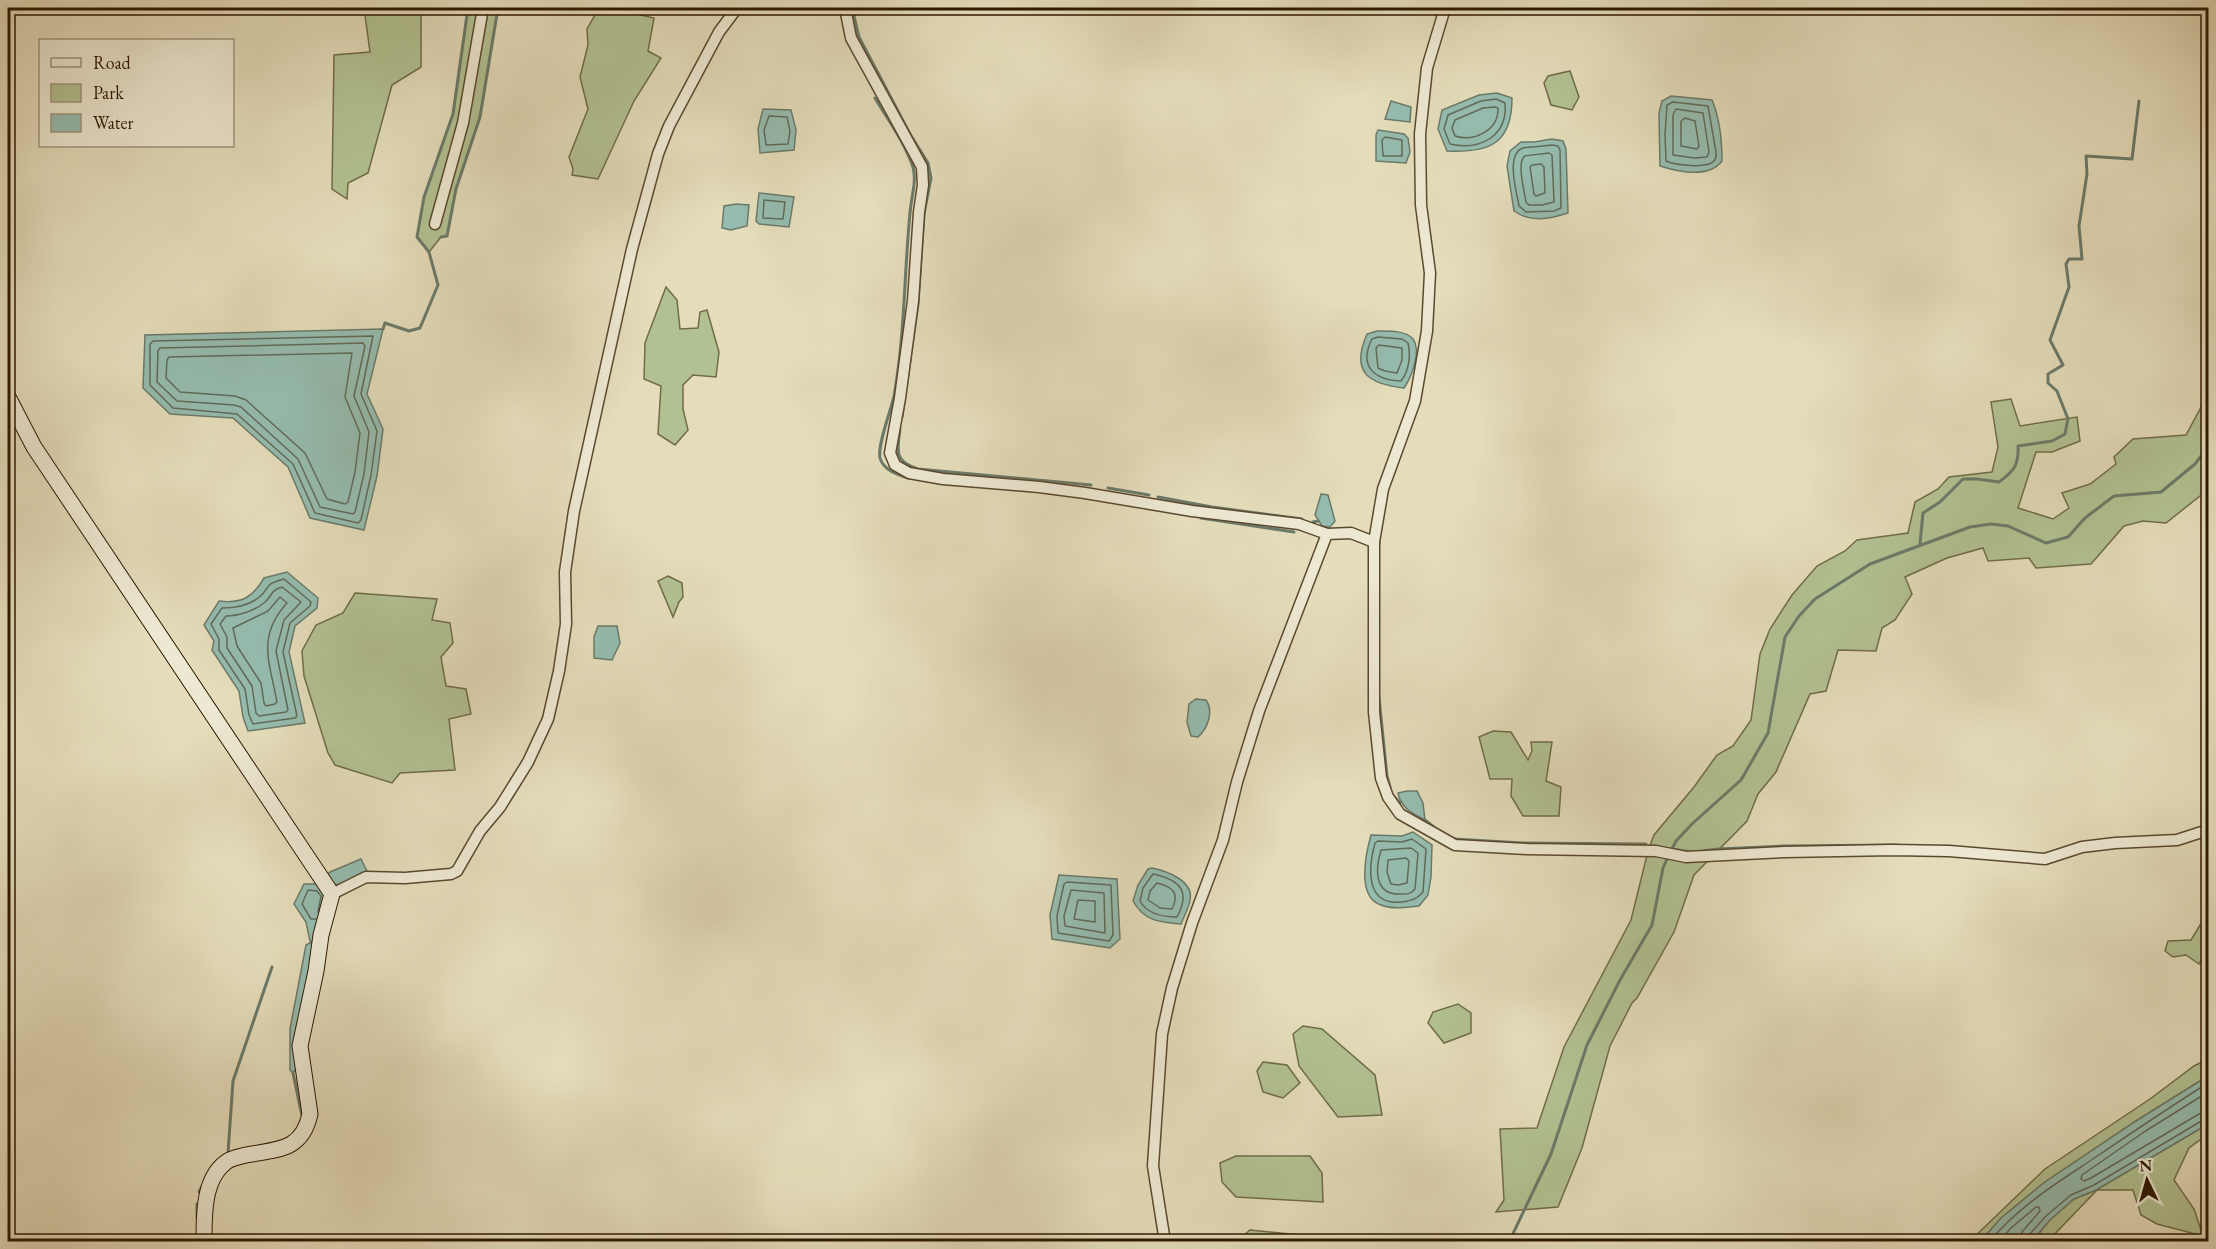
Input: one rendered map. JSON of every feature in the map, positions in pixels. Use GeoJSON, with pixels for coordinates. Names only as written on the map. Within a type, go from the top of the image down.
{"type":"FeatureCollection","features":[{"type":"Feature","properties":{"kind":"street"},"geometry":{"type":"LineString","coordinates":[[435,224],[463,123],[483,8]]}},
{"type":"Feature","properties":{"kind":"street"},"geometry":{"type":"LineString","coordinates":[[204,1242],[206,1200],[214,1178],[225,1163],[238,1157],[281,1149],[300,1139],[307,1125],[310,1114],[300,1046],[321,935],[332,894],[366,877],[405,878],[451,874],[457,871],[480,831],[500,807],[528,762],[548,719],[559,671],[566,624],[565,572],[574,511],[632,249],[658,154],[669,126],[719,32],[737,8]]}},
{"type":"Feature","properties":{"kind":"street"},"geometry":{"type":"LineString","coordinates":[[845,8],[851,38],[922,167],[923,185],[913,302],[890,453],[895,465],[909,473],[943,479],[1039,486],[1192,511],[1299,524],[1327,534],[1351,533],[1374,542]]}},
{"type":"Feature","properties":{"kind":"street"},"geometry":{"type":"LineString","coordinates":[[1445,8],[1426,68],[1420,134],[1421,205],[1430,273],[1427,331],[1415,401],[1383,489],[1374,542],[1374,712],[1381,778],[1388,797],[1400,814],[1455,844],[1527,849],[1656,851],[1686,857],[1893,850],[1949,851],[2044,859],[2093,846],[2177,840],[2208,830]]}},
{"type":"Feature","properties":{"kind":"street"},"geometry":{"type":"LineString","coordinates":[[8,397],[34,447],[332,894]]}},
{"type":"Feature","properties":{"kind":"street"},"geometry":{"type":"LineString","coordinates":[[1165,1242],[1153,1166],[1162,1034],[1172,988],[1192,923],[1223,840],[1237,782],[1259,711],[1327,534]]}},
{"type":"Feature","properties":{"kind":"green space"},"geometry":{"type":"Polygon","coordinates":[[[364,8],[421,8],[421,67],[392,85],[368,173],[348,183],[347,199],[332,189],[334,55],[370,52],[364,8]]]}},
{"type":"Feature","properties":{"kind":"green space"},"geometry":{"type":"Polygon","coordinates":[[[468,8],[498,8],[480,117],[456,189],[447,236],[441,237],[429,252],[417,237],[424,197],[453,114],[468,8]]]}},
{"type":"Feature","properties":{"kind":"green space"},"geometry":{"type":"Polygon","coordinates":[[[599,8],[610,8],[654,18],[648,51],[661,58],[634,101],[598,179],[572,175],[573,169],[569,157],[588,109],[580,77],[588,45],[587,29],[599,8]]]}},
{"type":"Feature","properties":{"kind":"green space"},"geometry":{"type":"Polygon","coordinates":[[[1570,71],[1579,97],[1572,110],[1551,105],[1544,83],[1548,76],[1570,71]]]}},
{"type":"Feature","properties":{"kind":"green space"},"geometry":{"type":"Polygon","coordinates":[[[666,287],[677,300],[680,329],[698,328],[700,312],[707,310],[719,352],[716,377],[693,375],[683,385],[683,409],[688,430],[675,445],[658,434],[661,386],[644,379],[645,343],[666,287]]]}},
{"type":"Feature","properties":{"kind":"green space"},"geometry":{"type":"Polygon","coordinates":[[[2208,394],[2208,496],[2200,496],[2166,523],[2143,521],[2124,526],[2091,564],[2036,568],[2029,558],[1988,561],[1983,548],[1947,558],[1905,577],[1912,594],[1895,620],[1882,628],[1876,651],[1838,650],[1826,691],[1810,694],[1776,772],[1758,794],[1747,821],[1694,875],[1674,932],[1632,1003],[1610,1046],[1582,1148],[1558,1207],[1496,1212],[1504,1200],[1500,1129],[1537,1128],[1564,1047],[1631,920],[1654,835],[1717,755],[1733,746],[1751,720],[1760,654],[1770,629],[1792,595],[1817,566],[1845,551],[1857,540],[1908,533],[1915,502],[1938,489],[1949,477],[1992,472],[1998,447],[1991,402],[2011,399],[2020,426],[2077,417],[2080,441],[2052,452],[2036,452],[2018,508],[2053,519],[2069,508],[2062,493],[2090,484],[2116,464],[2114,457],[2133,439],[2186,435],[2208,394]]]}},
{"type":"Feature","properties":{"kind":"green space"},"geometry":{"type":"Polygon","coordinates":[[[668,576],[682,583],[683,597],[673,617],[658,581],[668,576]]]}},
{"type":"Feature","properties":{"kind":"green space"},"geometry":{"type":"Polygon","coordinates":[[[355,593],[437,599],[432,620],[450,623],[453,643],[441,657],[446,686],[466,689],[471,714],[449,719],[455,770],[400,773],[392,783],[335,765],[328,753],[304,676],[302,651],[316,625],[343,613],[355,593]]]}},
{"type":"Feature","properties":{"kind":"green space"},"geometry":{"type":"Polygon","coordinates":[[[1493,731],[1511,732],[1528,760],[1532,751],[1531,742],[1552,742],[1546,781],[1561,787],[1559,816],[1523,816],[1511,796],[1512,779],[1490,779],[1479,737],[1493,731]]]}},
{"type":"Feature","properties":{"kind":"green space"},"geometry":{"type":"Polygon","coordinates":[[[2200,925],[2208,930],[2208,947],[2199,964],[2186,955],[2173,957],[2165,951],[2168,941],[2191,940],[2200,925]]]}},
{"type":"Feature","properties":{"kind":"green space"},"geometry":{"type":"Polygon","coordinates":[[[1458,1004],[1471,1013],[1471,1033],[1444,1043],[1428,1023],[1433,1012],[1458,1004]]]}},
{"type":"Feature","properties":{"kind":"green space"},"geometry":{"type":"Polygon","coordinates":[[[1303,1026],[1322,1029],[1375,1075],[1382,1115],[1338,1117],[1299,1066],[1293,1034],[1303,1026]]]}},
{"type":"Feature","properties":{"kind":"green space"},"geometry":{"type":"Polygon","coordinates":[[[2208,1059],[2208,1076],[2045,1182],[2001,1218],[1981,1241],[1969,1242],[2045,1169],[2150,1099],[2194,1066],[2208,1059]]]}},
{"type":"Feature","properties":{"kind":"green space"},"geometry":{"type":"Polygon","coordinates":[[[1263,1062],[1287,1065],[1300,1083],[1283,1098],[1263,1092],[1257,1071],[1263,1062]]]}},
{"type":"Feature","properties":{"kind":"green space"},"geometry":{"type":"Polygon","coordinates":[[[2208,1124],[2208,1134],[2189,1148],[2174,1180],[2194,1209],[2203,1236],[2157,1224],[2141,1215],[2133,1190],[2097,1190],[2048,1241],[2032,1242],[2050,1220],[2074,1199],[2096,1190],[2208,1124]]]}},
{"type":"Feature","properties":{"kind":"green space"},"geometry":{"type":"Polygon","coordinates":[[[1236,1156],[1310,1156],[1322,1173],[1323,1202],[1236,1197],[1222,1182],[1220,1163],[1236,1156]]]}},
{"type":"Feature","properties":{"kind":"green space"},"geometry":{"type":"Polygon","coordinates":[[[1250,1230],[1311,1236],[1317,1241],[1237,1241],[1250,1230]]]}},
{"type":"Feature","properties":{"kind":"water"},"geometry":{"type":"Polygon","coordinates":[[[1497,93],[1512,98],[1511,114],[1503,136],[1486,147],[1475,150],[1447,151],[1438,129],[1442,110],[1479,95],[1497,93]]]}},
{"type":"Feature","properties":{"kind":"water"},"geometry":{"type":"Polygon","coordinates":[[[1671,96],[1712,100],[1719,122],[1722,161],[1710,170],[1693,172],[1660,166],[1659,113],[1662,101],[1671,96]]]}},
{"type":"Feature","properties":{"kind":"water"},"geometry":{"type":"Polygon","coordinates":[[[1391,101],[1411,107],[1410,122],[1385,119],[1391,101]]]}},
{"type":"Feature","properties":{"kind":"water"},"geometry":{"type":"Polygon","coordinates":[[[763,109],[791,110],[796,130],[794,150],[760,153],[758,129],[763,109]]]}},
{"type":"Feature","properties":{"kind":"water"},"geometry":{"type":"Polygon","coordinates":[[[1378,130],[1404,134],[1408,138],[1410,152],[1406,163],[1376,161],[1378,130]]]}},
{"type":"Feature","properties":{"kind":"water"},"geometry":{"type":"Polygon","coordinates":[[[1552,139],[1563,141],[1566,149],[1568,213],[1547,218],[1520,215],[1514,211],[1507,166],[1510,151],[1521,142],[1552,139]]]}},
{"type":"Feature","properties":{"kind":"water"},"geometry":{"type":"Polygon","coordinates":[[[759,193],[794,197],[789,227],[759,224],[756,221],[759,193]]]}},
{"type":"Feature","properties":{"kind":"water"},"geometry":{"type":"Polygon","coordinates":[[[749,205],[747,226],[731,230],[722,228],[724,206],[749,205]]]}},
{"type":"Feature","properties":{"kind":"water"},"geometry":{"type":"Polygon","coordinates":[[[383,329],[367,394],[383,429],[377,476],[364,530],[310,518],[288,467],[233,418],[170,414],[143,388],[145,335],[383,329]]]}},
{"type":"Feature","properties":{"kind":"water"},"geometry":{"type":"Polygon","coordinates":[[[1377,331],[1406,334],[1413,339],[1416,357],[1410,378],[1404,388],[1372,379],[1362,367],[1362,347],[1367,334],[1377,331]]]}},
{"type":"Feature","properties":{"kind":"water"},"geometry":{"type":"Polygon","coordinates":[[[1321,494],[1328,495],[1335,521],[1330,527],[1322,526],[1315,515],[1321,494]]]}},
{"type":"Feature","properties":{"kind":"water"},"geometry":{"type":"Polygon","coordinates":[[[287,572],[318,598],[317,608],[295,626],[289,652],[305,723],[248,731],[243,717],[239,691],[212,650],[214,641],[204,625],[219,601],[227,602],[246,598],[256,590],[264,578],[287,572]]]}},
{"type":"Feature","properties":{"kind":"water"},"geometry":{"type":"Polygon","coordinates":[[[598,626],[617,626],[620,643],[612,660],[594,658],[594,637],[598,626]]]}},
{"type":"Feature","properties":{"kind":"water"},"geometry":{"type":"Polygon","coordinates":[[[1196,699],[1206,700],[1210,709],[1205,729],[1198,737],[1191,736],[1187,722],[1189,704],[1196,699]]]}},
{"type":"Feature","properties":{"kind":"water"},"geometry":{"type":"Polygon","coordinates":[[[1417,791],[1423,803],[1425,820],[1402,803],[1398,793],[1417,791]]]}},
{"type":"Feature","properties":{"kind":"water"},"geometry":{"type":"Polygon","coordinates":[[[1413,832],[1432,845],[1428,895],[1419,906],[1386,907],[1373,900],[1366,884],[1365,863],[1371,835],[1402,836],[1413,832]]]}},
{"type":"Feature","properties":{"kind":"water"},"geometry":{"type":"Polygon","coordinates":[[[361,859],[368,873],[334,886],[325,877],[330,872],[361,859]]]}},
{"type":"Feature","properties":{"kind":"water"},"geometry":{"type":"Polygon","coordinates":[[[1148,869],[1172,874],[1188,887],[1189,903],[1181,924],[1147,917],[1133,901],[1138,885],[1148,869]]]}},
{"type":"Feature","properties":{"kind":"water"},"geometry":{"type":"Polygon","coordinates":[[[1059,875],[1117,879],[1120,939],[1110,948],[1052,939],[1050,915],[1059,875]]]}},
{"type":"Feature","properties":{"kind":"water"},"geometry":{"type":"Polygon","coordinates":[[[304,884],[321,884],[328,895],[298,1066],[293,1073],[290,1070],[290,1029],[306,945],[312,942],[306,922],[294,904],[304,884]]]}},
{"type":"Feature","properties":{"kind":"water"},"geometry":{"type":"Polygon","coordinates":[[[2208,1076],[2208,1124],[2096,1190],[2074,1199],[2050,1220],[2032,1241],[1981,1241],[2001,1218],[2045,1182],[2208,1076]]]}},
{"type":"Feature","properties":{"kind":"waterway"},"geometry":{"type":"LineString","coordinates":[[383,329],[385,323],[409,331],[420,328],[438,285],[429,252],[417,237],[424,197],[453,114],[468,8]]}},
{"type":"Feature","properties":{"kind":"waterway"},"geometry":{"type":"LineString","coordinates":[[441,237],[447,236],[456,189],[480,117],[498,8]]}},
{"type":"Feature","properties":{"kind":"waterway"},"geometry":{"type":"LineString","coordinates":[[852,8],[859,37],[910,134],[928,163],[931,178],[924,214],[918,304],[902,417]]}},
{"type":"Feature","properties":{"kind":"waterway"},"geometry":{"type":"LineString","coordinates":[[875,98],[906,149],[914,172],[898,373],[880,452],[884,466],[896,474],[909,478]]}},
{"type":"Feature","properties":{"kind":"waterway"},"geometry":{"type":"LineString","coordinates":[[1920,544],[1923,513],[1940,502],[1963,479],[1999,482],[2015,467],[2018,446],[2052,441],[2065,434],[2068,419],[2057,391],[2048,383],[2048,374],[2063,365],[2050,340],[2069,287],[2066,264],[2069,259],[2082,259],[2079,226],[2087,174],[2086,156],[2132,159],[2139,101]]}},
{"type":"Feature","properties":{"kind":"waterway"},"geometry":{"type":"LineString","coordinates":[[900,429],[899,455],[905,463],[918,469],[1091,485]]}},
{"type":"Feature","properties":{"kind":"waterway"},"geometry":{"type":"LineString","coordinates":[[1671,851],[1676,841],[1693,823],[1741,780],[1768,733],[1785,637],[1799,616],[1815,599],[1870,564],[1970,527],[1991,524],[2008,526],[2046,543],[2068,537],[2085,518],[2114,496],[2161,492],[2195,464],[2208,447]]}},
{"type":"Feature","properties":{"kind":"waterway"},"geometry":{"type":"LineString","coordinates":[[1108,488],[1149,495]]}},
{"type":"Feature","properties":{"kind":"waterway"},"geometry":{"type":"LineString","coordinates":[[1158,497],[1302,519]]}},
{"type":"Feature","properties":{"kind":"waterway"},"geometry":{"type":"LineString","coordinates":[[1201,518],[1294,532]]}},
{"type":"Feature","properties":{"kind":"waterway"},"geometry":{"type":"LineString","coordinates":[[1313,522],[1318,521]]}},
{"type":"Feature","properties":{"kind":"waterway"},"geometry":{"type":"LineString","coordinates":[[1379,698],[1390,787]]}},
{"type":"Feature","properties":{"kind":"waterway"},"geometry":{"type":"LineString","coordinates":[[1391,793],[1400,803]]}},
{"type":"Feature","properties":{"kind":"waterway"},"geometry":{"type":"LineString","coordinates":[[1425,820],[1435,828]]}},
{"type":"Feature","properties":{"kind":"waterway"},"geometry":{"type":"LineString","coordinates":[[1454,839],[1523,843],[1646,844]]}},
{"type":"Feature","properties":{"kind":"waterway"},"geometry":{"type":"LineString","coordinates":[[1702,851],[1783,846],[1896,845]]}},
{"type":"Feature","properties":{"kind":"waterway"},"geometry":{"type":"LineString","coordinates":[[1672,849],[1692,852]]}},
{"type":"Feature","properties":{"kind":"waterway"},"geometry":{"type":"LineString","coordinates":[[1509,1242],[1551,1154],[1587,1045],[1620,980],[1652,925],[1663,868],[1668,857]]}},
{"type":"Feature","properties":{"kind":"waterway"},"geometry":{"type":"LineString","coordinates":[[228,1153],[233,1081],[272,967]]}},
{"type":"Feature","properties":{"kind":"waterway"},"geometry":{"type":"LineString","coordinates":[[293,1073],[302,1116]]}},
{"type":"Feature","properties":{"kind":"waterway"},"geometry":{"type":"LineString","coordinates":[[199,1192],[202,1186]]}},
{"type":"Feature","properties":{"kind":"waterway"},"geometry":{"type":"LineString","coordinates":[[197,1204],[197,1218]]}}]}
